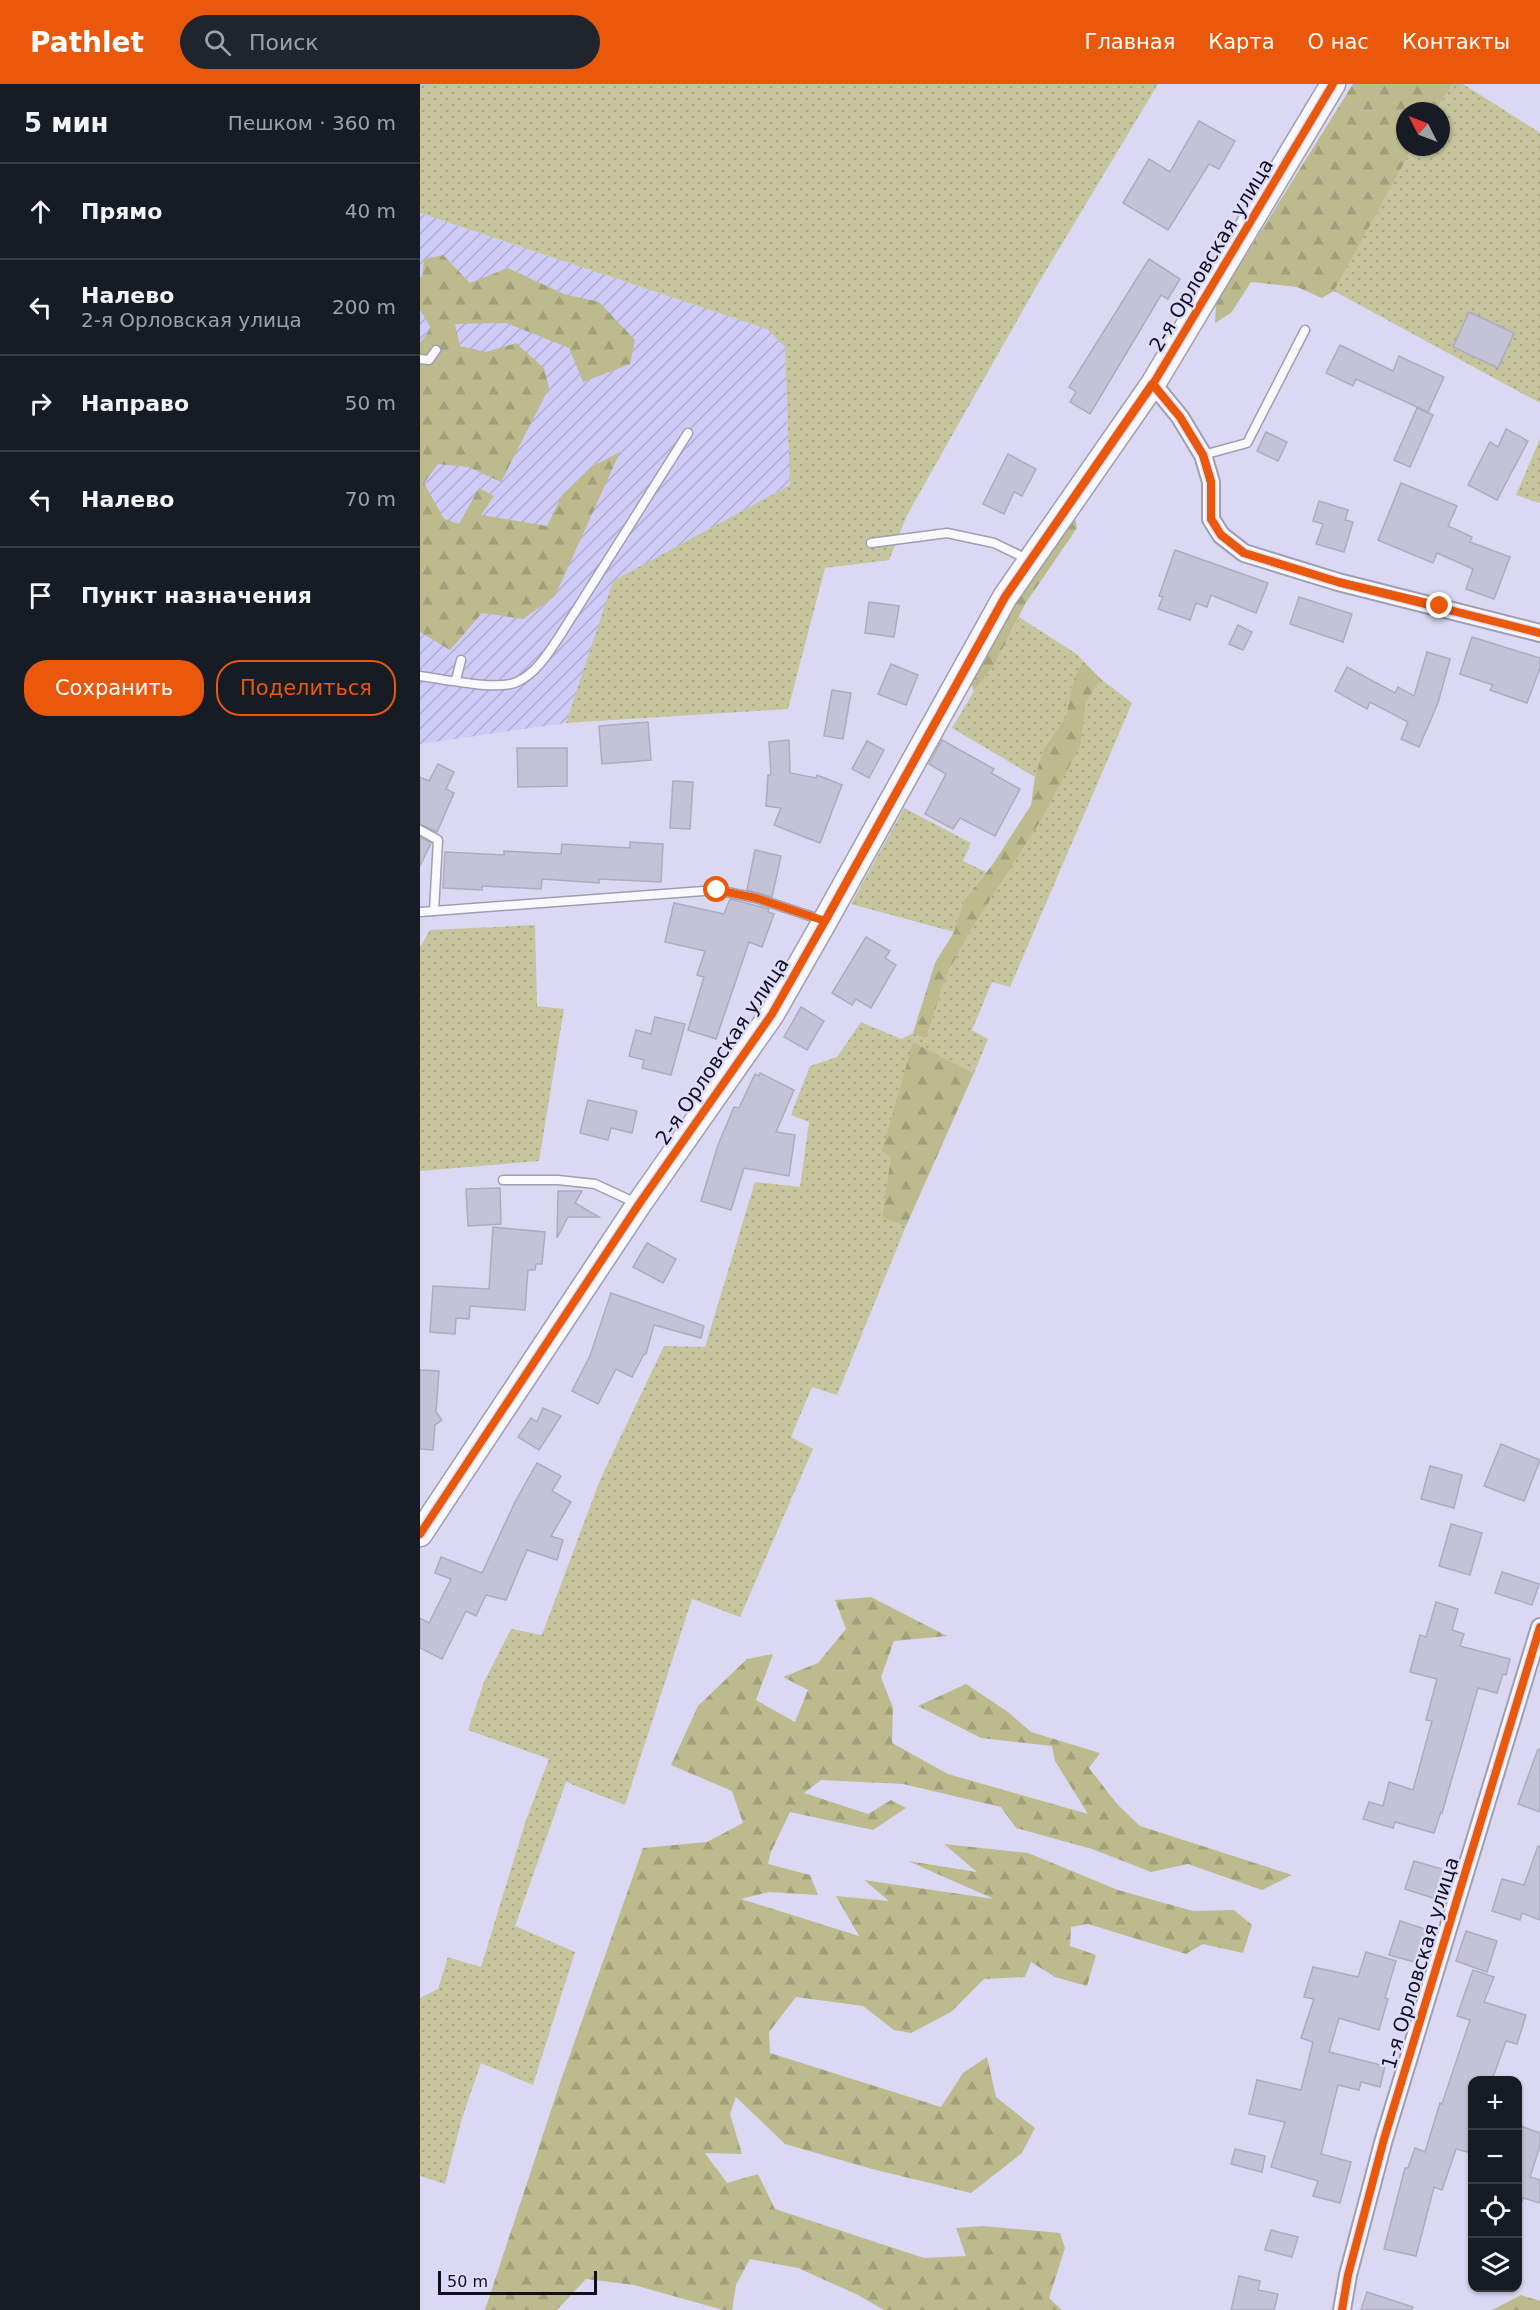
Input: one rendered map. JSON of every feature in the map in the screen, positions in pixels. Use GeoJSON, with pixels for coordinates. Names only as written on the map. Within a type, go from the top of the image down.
{"type":"FeatureCollection","features":[{"type":"Feature","properties":{"kind":"street","name":"2-я Орловская улица"},"geometry":{"type":"LineString","coordinates":[[423,1524],[639,1204],[771,1014],[1005,597],[1152,384],[1333,84]]}},
{"type":"Feature","properties":{"kind":"street"},"geometry":{"type":"LineString","coordinates":[[1152,384],[1180,417],[1203,455],[1211,482],[1211,519],[1221,535],[1244,553],[1338,582],[1540,633]]}},
{"type":"Feature","properties":{"kind":"street","name":"1-я Орловская улица"},"geometry":{"type":"LineString","coordinates":[[1342,2310],[1348,2275],[1384,2139],[1540,1627]]}},
{"type":"Feature","properties":{"kind":"lane"},"geometry":{"type":"LineString","coordinates":[[1203,455],[1247,443],[1305,330]]}},
{"type":"Feature","properties":{"kind":"lane"},"geometry":{"type":"LineString","coordinates":[[420,359],[429,360],[436,350]]}},
{"type":"Feature","properties":{"kind":"lane"},"geometry":{"type":"LineString","coordinates":[[420,676],[496,686],[516,682],[530,673],[545,658],[688,433]]}},
{"type":"Feature","properties":{"kind":"lane"},"geometry":{"type":"LineString","coordinates":[[871,543],[947,533],[994,543],[1030,561]]}},
{"type":"Feature","properties":{"kind":"lane"},"geometry":{"type":"LineString","coordinates":[[456,680],[461,660]]}},
{"type":"Feature","properties":{"kind":"lane"},"geometry":{"type":"LineString","coordinates":[[420,830],[438,840],[434,911]]}},
{"type":"Feature","properties":{"kind":"lane"},"geometry":{"type":"LineString","coordinates":[[420,912],[717,890],[756,898],[825,921]]}},
{"type":"Feature","properties":{"kind":"lane"},"geometry":{"type":"LineString","coordinates":[[504,1180],[558,1180],[595,1184],[639,1204]]}},
{"type":"Feature","properties":{"kind":"shaded area"},"geometry":{"type":"Polygon","coordinates":[[[420,84],[1158,84],[1036,287],[907,515],[889,560],[825,568],[788,709],[566,723],[613,581],[790,485],[785,347],[767,329],[420,213],[420,84]]]}},
{"type":"Feature","properties":{"kind":"shaded area"},"geometry":{"type":"Polygon","coordinates":[[[1452,84],[1463,84],[1540,133],[1540,403],[1334,291],[1408,156],[1450,156],[1450,102],[1441,102],[1452,84]]]}},
{"type":"Feature","properties":{"kind":"shaded area"},"geometry":{"type":"Polygon","coordinates":[[[420,213],[767,329],[785,347],[790,485],[614,581],[566,723],[420,744],[420,213]]]}},
{"type":"Feature","properties":{"kind":"shaded area"},"geometry":{"type":"Polygon","coordinates":[[[1540,439],[1540,503],[1516,495],[1540,439]]]}},
{"type":"Feature","properties":{"kind":"shaded area"},"geometry":{"type":"Polygon","coordinates":[[[1019,617],[1078,655],[1083,661],[1073,681],[1066,716],[1043,750],[1035,777],[952,728],[974,691],[995,664],[1019,617]]]}},
{"type":"Feature","properties":{"kind":"shaded area"},"geometry":{"type":"Polygon","coordinates":[[[1101,679],[1132,703],[1010,987],[992,982],[972,1030],[988,1039],[974,1073],[913,1042],[882,1216],[906,1226],[837,1395],[812,1387],[791,1437],[813,1449],[740,1617],[692,1599],[625,1805],[566,1782],[515,1926],[575,1952],[533,2085],[481,2063],[462,2118],[445,2184],[420,2176],[420,1998],[438,1989],[448,1957],[481,1967],[526,1820],[549,1759],[468,1730],[484,1682],[511,1629],[542,1635],[600,1480],[664,1346],[705,1347],[755,1182],[800,1187],[809,1122],[791,1115],[810,1066],[837,1057],[861,1022],[901,1039],[913,1033],[926,1039],[946,976],[970,931],[1081,744],[1086,702],[1101,679]]]}},
{"type":"Feature","properties":{"kind":"shaded area"},"geometry":{"type":"Polygon","coordinates":[[[904,808],[971,843],[963,861],[986,872],[964,900],[954,932],[851,904],[904,808]]]}},
{"type":"Feature","properties":{"kind":"shaded area"},"geometry":{"type":"Polygon","coordinates":[[[535,925],[537,1006],[564,1009],[539,1161],[420,1171],[420,947],[430,930],[535,925]]]}},
{"type":"Feature","properties":{"kind":"green space"},"geometry":{"type":"Polygon","coordinates":[[[1353,84],[1452,84],[1441,102],[1396,102],[1396,156],[1408,156],[1334,291],[1322,298],[1297,287],[1251,282],[1231,313],[1215,323],[1216,303],[1353,84]]]}},
{"type":"Feature","properties":{"kind":"green space"},"geometry":{"type":"Polygon","coordinates":[[[443,255],[470,283],[508,268],[564,294],[599,302],[635,340],[630,364],[583,382],[569,348],[506,323],[455,324],[460,346],[486,352],[516,343],[544,368],[549,388],[501,482],[468,467],[438,464],[424,483],[444,519],[459,524],[479,488],[494,496],[481,515],[547,526],[562,495],[591,467],[620,452],[555,596],[523,619],[482,613],[450,650],[420,632],[420,343],[431,328],[420,310],[420,279],[424,259],[443,255]]]}},
{"type":"Feature","properties":{"kind":"green space"},"geometry":{"type":"Polygon","coordinates":[[[1075,518],[1077,528],[1025,604],[995,664],[974,691],[969,680],[1013,598],[1075,518]]]}},
{"type":"Feature","properties":{"kind":"green space"},"geometry":{"type":"Polygon","coordinates":[[[1083,661],[1101,679],[1086,702],[1081,744],[1041,820],[970,931],[946,976],[926,1039],[913,1033],[935,963],[954,932],[964,900],[993,864],[1031,805],[1035,777],[1043,750],[1066,716],[1073,681],[1083,661]]]}},
{"type":"Feature","properties":{"kind":"green space"},"geometry":{"type":"Polygon","coordinates":[[[913,1042],[974,1073],[906,1226],[882,1217],[891,1157],[882,1151],[913,1042]]]}},
{"type":"Feature","properties":{"kind":"green space"},"geometry":{"type":"Polygon","coordinates":[[[871,1597],[947,1636],[894,1641],[881,1677],[893,1708],[892,1743],[948,1774],[1088,1814],[1055,1761],[1052,1746],[981,1738],[918,1706],[966,1684],[1008,1712],[1031,1732],[1100,1753],[1089,1768],[1117,1804],[1140,1826],[1292,1875],[1262,1890],[1188,1864],[1151,1872],[1092,1849],[1016,1828],[1001,1807],[903,1784],[821,1780],[804,1793],[868,1814],[891,1800],[906,1808],[873,1830],[790,1812],[771,1852],[768,1864],[810,1875],[818,1895],[769,1892],[741,1899],[859,1936],[836,1896],[889,1901],[864,1880],[994,1899],[908,1861],[977,1872],[944,1844],[1028,1853],[1118,1890],[1193,1911],[1234,1910],[1252,1925],[1243,1953],[1203,1944],[1186,1954],[1088,1924],[1071,1927],[1070,1946],[1096,1955],[1087,1986],[1055,1977],[1031,1962],[1025,1977],[984,1979],[951,2012],[911,2033],[894,2030],[863,2006],[796,1997],[769,2032],[770,2053],[941,2107],[963,2073],[987,2057],[996,2097],[1035,2128],[1022,2153],[971,2193],[872,2169],[785,2144],[736,2097],[730,2114],[742,2154],[705,2153],[727,2183],[758,2174],[775,2209],[924,2258],[966,2256],[956,2228],[983,2226],[1060,2233],[1065,2248],[1049,2298],[1062,2310],[884,2310],[858,2295],[798,2268],[750,2259],[736,2285],[732,2310],[723,2310],[634,2285],[586,2279],[557,2310],[485,2310],[560,2083],[643,1848],[707,1842],[743,1823],[732,1791],[671,1765],[698,1706],[747,1659],[773,1654],[756,1700],[795,1722],[808,1690],[783,1677],[818,1663],[846,1629],[835,1600],[871,1597]]]}},
{"type":"Feature","properties":{"kind":"green space"},"geometry":{"type":"Polygon","coordinates":[[[1521,2295],[1540,2301],[1540,2310],[1492,2310],[1521,2295]]]}},
{"type":"Feature","properties":{"kind":"building"},"geometry":{"type":"Polygon","coordinates":[[[1199,121],[1235,141],[1219,169],[1209,164],[1168,230],[1123,203],[1149,159],[1170,172],[1199,121]]]}},
{"type":"Feature","properties":{"kind":"building"},"geometry":{"type":"Polygon","coordinates":[[[1149,259],[1180,279],[1168,299],[1161,295],[1090,414],[1070,402],[1076,392],[1069,387],[1149,259]]]}},
{"type":"Feature","properties":{"kind":"building"},"geometry":{"type":"Polygon","coordinates":[[[1469,312],[1514,333],[1498,368],[1453,347],[1469,312]]]}},
{"type":"Feature","properties":{"kind":"building"},"geometry":{"type":"Polygon","coordinates":[[[1340,345],[1393,371],[1399,356],[1444,377],[1428,412],[1356,379],[1353,386],[1326,373],[1340,345]]]}},
{"type":"Feature","properties":{"kind":"building"},"geometry":{"type":"Polygon","coordinates":[[[1417,408],[1433,415],[1410,467],[1394,460],[1417,408]]]}},
{"type":"Feature","properties":{"kind":"building"},"geometry":{"type":"Polygon","coordinates":[[[1506,429],[1528,441],[1497,500],[1468,485],[1490,442],[1498,447],[1506,429]]]}},
{"type":"Feature","properties":{"kind":"building"},"geometry":{"type":"Polygon","coordinates":[[[1266,432],[1287,442],[1278,461],[1257,451],[1266,432]]]}},
{"type":"Feature","properties":{"kind":"building"},"geometry":{"type":"Polygon","coordinates":[[[1008,454],[1036,469],[1022,496],[1014,492],[1004,514],[983,504],[1008,454]]]}},
{"type":"Feature","properties":{"kind":"building"},"geometry":{"type":"Polygon","coordinates":[[[1401,483],[1457,506],[1448,526],[1472,537],[1470,542],[1510,557],[1494,599],[1466,589],[1473,569],[1437,553],[1433,563],[1378,540],[1401,483]]]}},
{"type":"Feature","properties":{"kind":"building"},"geometry":{"type":"Polygon","coordinates":[[[1319,501],[1348,510],[1345,520],[1353,522],[1344,552],[1316,544],[1323,524],[1313,521],[1319,501]]]}},
{"type":"Feature","properties":{"kind":"building"},"geometry":{"type":"Polygon","coordinates":[[[1175,550],[1268,583],[1256,613],[1211,595],[1207,607],[1196,603],[1190,620],[1158,609],[1163,597],[1159,596],[1175,550]]]}},
{"type":"Feature","properties":{"kind":"building"},"geometry":{"type":"Polygon","coordinates":[[[1299,597],[1352,614],[1343,642],[1290,624],[1299,597]]]}},
{"type":"Feature","properties":{"kind":"building"},"geometry":{"type":"Polygon","coordinates":[[[869,602],[899,606],[894,637],[865,633],[869,602]]]}},
{"type":"Feature","properties":{"kind":"building"},"geometry":{"type":"Polygon","coordinates":[[[1238,625],[1252,632],[1243,650],[1229,644],[1238,625]]]}},
{"type":"Feature","properties":{"kind":"building"},"geometry":{"type":"Polygon","coordinates":[[[1472,637],[1540,658],[1540,668],[1527,703],[1490,690],[1493,685],[1460,674],[1472,637]]]}},
{"type":"Feature","properties":{"kind":"building"},"geometry":{"type":"Polygon","coordinates":[[[1427,652],[1450,659],[1438,703],[1419,747],[1401,739],[1408,722],[1370,702],[1367,709],[1335,691],[1347,667],[1395,693],[1398,687],[1414,696],[1427,652]]]}},
{"type":"Feature","properties":{"kind":"building"},"geometry":{"type":"Polygon","coordinates":[[[891,664],[918,675],[906,705],[878,694],[891,664]]]}},
{"type":"Feature","properties":{"kind":"building"},"geometry":{"type":"Polygon","coordinates":[[[832,690],[851,693],[843,739],[824,736],[832,690]]]}},
{"type":"Feature","properties":{"kind":"building"},"geometry":{"type":"Polygon","coordinates":[[[648,722],[651,760],[602,764],[599,726],[648,722]]]}},
{"type":"Feature","properties":{"kind":"building"},"geometry":{"type":"Polygon","coordinates":[[[789,740],[790,773],[816,778],[817,775],[842,785],[820,843],[774,825],[781,808],[766,806],[768,775],[771,775],[769,742],[789,740]]]}},
{"type":"Feature","properties":{"kind":"building"},"geometry":{"type":"Polygon","coordinates":[[[942,740],[994,769],[991,773],[1020,789],[995,836],[960,818],[953,829],[925,814],[946,774],[929,764],[942,740]]]}},
{"type":"Feature","properties":{"kind":"building"},"geometry":{"type":"Polygon","coordinates":[[[867,741],[884,750],[869,778],[852,769],[867,741]]]}},
{"type":"Feature","properties":{"kind":"building"},"geometry":{"type":"Polygon","coordinates":[[[517,748],[567,748],[567,786],[518,787],[517,748]]]}},
{"type":"Feature","properties":{"kind":"building"},"geometry":{"type":"Polygon","coordinates":[[[438,764],[454,772],[446,789],[454,793],[437,832],[420,824],[420,777],[429,781],[438,764]]]}},
{"type":"Feature","properties":{"kind":"building"},"geometry":{"type":"Polygon","coordinates":[[[673,781],[693,782],[690,829],[670,828],[673,781]]]}},
{"type":"Feature","properties":{"kind":"building"},"geometry":{"type":"Polygon","coordinates":[[[420,837],[431,843],[420,866],[420,837]]]}},
{"type":"Feature","properties":{"kind":"building"},"geometry":{"type":"Polygon","coordinates":[[[630,842],[663,844],[661,882],[599,879],[599,883],[542,879],[541,889],[482,886],[482,890],[443,888],[445,852],[504,855],[504,851],[561,854],[562,844],[630,848],[630,842]]]}},
{"type":"Feature","properties":{"kind":"building"},"geometry":{"type":"Polygon","coordinates":[[[755,850],[781,856],[772,897],[747,890],[755,850]]]}},
{"type":"Feature","properties":{"kind":"building"},"geometry":{"type":"Polygon","coordinates":[[[730,899],[769,909],[768,912],[774,914],[762,947],[749,942],[716,1039],[688,1030],[704,977],[697,975],[705,951],[665,942],[674,903],[724,914],[730,899]]]}},
{"type":"Feature","properties":{"kind":"building"},"geometry":{"type":"Polygon","coordinates":[[[866,937],[890,951],[885,958],[896,965],[871,1008],[856,999],[852,1005],[832,993],[866,937]]]}},
{"type":"Feature","properties":{"kind":"building"},"geometry":{"type":"Polygon","coordinates":[[[801,1007],[824,1021],[807,1050],[784,1037],[801,1007]]]}},
{"type":"Feature","properties":{"kind":"building"},"geometry":{"type":"Polygon","coordinates":[[[655,1017],[685,1024],[671,1075],[642,1068],[644,1060],[629,1056],[636,1030],[651,1034],[655,1017]]]}},
{"type":"Feature","properties":{"kind":"building"},"geometry":{"type":"Polygon","coordinates":[[[760,1073],[794,1090],[776,1132],[795,1135],[789,1176],[744,1168],[731,1210],[701,1201],[718,1145],[734,1107],[739,1108],[755,1074],[759,1076],[760,1073]]]}},
{"type":"Feature","properties":{"kind":"building"},"geometry":{"type":"Polygon","coordinates":[[[588,1100],[637,1111],[632,1133],[611,1128],[608,1140],[580,1133],[588,1100]]]}},
{"type":"Feature","properties":{"kind":"building"},"geometry":{"type":"Polygon","coordinates":[[[500,1188],[501,1224],[468,1226],[466,1189],[500,1188]]]}},
{"type":"Feature","properties":{"kind":"building"},"geometry":{"type":"Polygon","coordinates":[[[558,1191],[582,1191],[575,1203],[599,1217],[568,1217],[557,1238],[558,1191]]]}},
{"type":"Feature","properties":{"kind":"building"},"geometry":{"type":"Polygon","coordinates":[[[493,1227],[545,1232],[542,1264],[536,1264],[535,1270],[528,1270],[525,1310],[470,1306],[469,1319],[456,1318],[455,1334],[430,1332],[433,1286],[489,1289],[493,1227]]]}},
{"type":"Feature","properties":{"kind":"building"},"geometry":{"type":"Polygon","coordinates":[[[647,1243],[676,1259],[663,1283],[633,1267],[647,1243]]]}},
{"type":"Feature","properties":{"kind":"building"},"geometry":{"type":"Polygon","coordinates":[[[611,1293],[704,1326],[701,1338],[654,1325],[646,1354],[632,1377],[616,1369],[598,1404],[572,1391],[590,1356],[611,1293]]]}},
{"type":"Feature","properties":{"kind":"building"},"geometry":{"type":"Polygon","coordinates":[[[420,1370],[439,1371],[436,1412],[442,1420],[435,1425],[433,1450],[420,1449],[420,1370]]]}},
{"type":"Feature","properties":{"kind":"building"},"geometry":{"type":"Polygon","coordinates":[[[543,1408],[561,1416],[539,1450],[518,1437],[531,1418],[537,1422],[543,1408]]]}},
{"type":"Feature","properties":{"kind":"building"},"geometry":{"type":"Polygon","coordinates":[[[1501,1444],[1540,1460],[1524,1501],[1484,1486],[1501,1444]]]}},
{"type":"Feature","properties":{"kind":"building"},"geometry":{"type":"Polygon","coordinates":[[[537,1463],[561,1476],[552,1491],[571,1502],[551,1536],[563,1540],[557,1560],[527,1550],[506,1600],[486,1595],[476,1616],[466,1611],[442,1659],[420,1648],[420,1618],[429,1623],[451,1579],[435,1573],[441,1557],[482,1573],[516,1500],[537,1463]]]}},
{"type":"Feature","properties":{"kind":"building"},"geometry":{"type":"Polygon","coordinates":[[[1430,1466],[1462,1475],[1454,1508],[1421,1499],[1430,1466]]]}},
{"type":"Feature","properties":{"kind":"building"},"geometry":{"type":"Polygon","coordinates":[[[1451,1524],[1482,1533],[1470,1575],[1439,1566],[1451,1524]]]}},
{"type":"Feature","properties":{"kind":"building"},"geometry":{"type":"Polygon","coordinates":[[[1502,1572],[1539,1584],[1532,1605],[1495,1593],[1502,1572]]]}},
{"type":"Feature","properties":{"kind":"building"},"geometry":{"type":"Polygon","coordinates":[[[1436,1602],[1458,1609],[1452,1630],[1464,1634],[1460,1646],[1510,1659],[1506,1675],[1503,1674],[1497,1693],[1478,1688],[1442,1813],[1434,1833],[1395,1822],[1393,1828],[1363,1819],[1369,1802],[1383,1806],[1389,1782],[1413,1790],[1432,1721],[1426,1720],[1437,1679],[1410,1672],[1420,1635],[1426,1637],[1436,1602]]]}},
{"type":"Feature","properties":{"kind":"building"},"geometry":{"type":"Polygon","coordinates":[[[1538,1749],[1540,1750],[1540,1812],[1518,1804],[1538,1749]]]}},
{"type":"Feature","properties":{"kind":"building"},"geometry":{"type":"Polygon","coordinates":[[[1538,1846],[1540,1847],[1540,1920],[1522,1913],[1520,1920],[1492,1911],[1502,1879],[1524,1885],[1538,1846]]]}},
{"type":"Feature","properties":{"kind":"building"},"geometry":{"type":"Polygon","coordinates":[[[1414,1861],[1445,1870],[1436,1899],[1405,1889],[1414,1861]]]}},
{"type":"Feature","properties":{"kind":"building"},"geometry":{"type":"Polygon","coordinates":[[[1400,1921],[1428,1930],[1418,1963],[1389,1955],[1400,1921]]]}},
{"type":"Feature","properties":{"kind":"building"},"geometry":{"type":"Polygon","coordinates":[[[1466,1931],[1497,1941],[1487,1972],[1456,1961],[1466,1931]]]}},
{"type":"Feature","properties":{"kind":"building"},"geometry":{"type":"Polygon","coordinates":[[[1366,1952],[1396,1961],[1385,1998],[1388,1999],[1379,2030],[1339,2018],[1329,2052],[1385,2066],[1380,2087],[1361,2082],[1359,2090],[1338,2085],[1321,2154],[1351,2162],[1340,2203],[1313,2196],[1318,2181],[1271,2167],[1285,2122],[1249,2114],[1257,2080],[1301,2090],[1313,2042],[1301,2038],[1314,1999],[1304,1997],[1313,1967],[1358,1977],[1366,1952]]]}},
{"type":"Feature","properties":{"kind":"building"},"geometry":{"type":"Polygon","coordinates":[[[1473,1970],[1494,1977],[1484,2002],[1526,2015],[1517,2044],[1506,2041],[1493,2076],[1468,2076],[1468,2152],[1456,2149],[1442,2190],[1434,2187],[1416,2256],[1384,2249],[1405,2168],[1408,2168],[1415,2148],[1425,2152],[1470,2020],[1457,2016],[1473,1970]]]}},
{"type":"Feature","properties":{"kind":"building"},"geometry":{"type":"Polygon","coordinates":[[[1522,2126],[1540,2133],[1540,2146],[1530,2177],[1540,2180],[1540,2203],[1523,2198],[1522,2201],[1522,2126]]]}},
{"type":"Feature","properties":{"kind":"building"},"geometry":{"type":"Polygon","coordinates":[[[1235,2149],[1265,2156],[1262,2172],[1231,2164],[1235,2149]]]}},
{"type":"Feature","properties":{"kind":"building"},"geometry":{"type":"Polygon","coordinates":[[[1271,2230],[1298,2237],[1292,2257],[1265,2250],[1271,2230]]]}},
{"type":"Feature","properties":{"kind":"building"},"geometry":{"type":"Polygon","coordinates":[[[1239,2276],[1260,2281],[1258,2290],[1278,2294],[1274,2310],[1231,2310],[1239,2276]]]}},
{"type":"Feature","properties":{"kind":"building"},"geometry":{"type":"Polygon","coordinates":[[[1367,2292],[1413,2307],[1412,2310],[1361,2310],[1367,2292]]]}},
{"type":"Feature","properties":{"kind":"cycle path"},"geometry":{"type":"LineString","coordinates":[[420,1534],[639,1204],[772,1014],[1005,597],[1153,384],[1333,84]]}},
{"type":"Feature","properties":{"kind":"cycle path"},"geometry":{"type":"LineString","coordinates":[[1153,384],[1180,417],[1203,455],[1211,482],[1211,519],[1221,535],[1244,553],[1338,582],[1540,633]]}},
{"type":"Feature","properties":{"kind":"cycle path"},"geometry":{"type":"LineString","coordinates":[[1342,2310],[1348,2275],[1384,2139],[1540,1627]]}},
{"type":"Feature","properties":{"kind":"route"},"geometry":{"type":"LineString","coordinates":[[717,890],[756,898],[825,921],[1005,597],[1152,384],[1180,417],[1203,455],[1211,482],[1211,519],[1221,535],[1244,553],[1338,582],[1440,606]]}}]}
